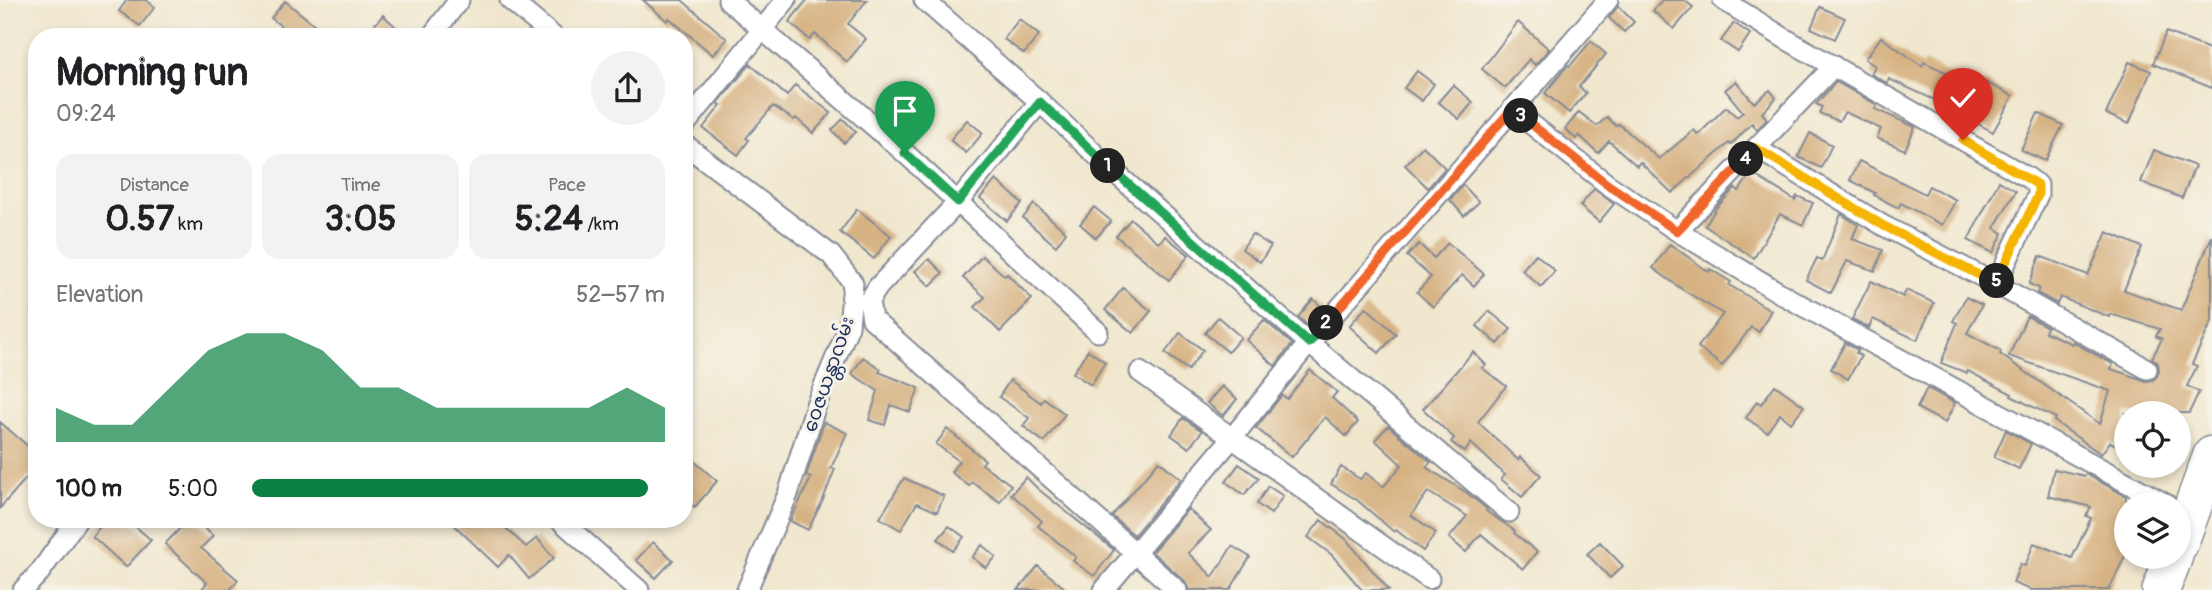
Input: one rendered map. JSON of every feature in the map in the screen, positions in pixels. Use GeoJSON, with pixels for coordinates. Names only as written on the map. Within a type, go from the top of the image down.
{"type":"FeatureCollection","features":[{"type":"Feature","properties":{"kind":"highway"},"geometry":{"type":"LineString","coordinates":[[2191,495],[2212,455]]}},
{"type":"Feature","properties":{"kind":"highway"},"geometry":{"type":"LineString","coordinates":[[2161,590],[2169,569]]}},
{"type":"Feature","properties":{"kind":"street"},"geometry":{"type":"LineString","coordinates":[[438,28],[459,0]]}},
{"type":"Feature","properties":{"kind":"street"},"geometry":{"type":"LineString","coordinates":[[510,0],[543,28]]}},
{"type":"Feature","properties":{"kind":"street"},"geometry":{"type":"LineString","coordinates":[[728,0],[958,202],[1098,332]]}},
{"type":"Feature","properties":{"kind":"street"},"geometry":{"type":"LineString","coordinates":[[693,116],[786,0]]}},
{"type":"Feature","properties":{"kind":"street"},"geometry":{"type":"LineString","coordinates":[[924,0],[1309,343],[1508,512]]}},
{"type":"Feature","properties":{"kind":"street"},"geometry":{"type":"LineString","coordinates":[[1104,590],[1233,438],[1309,343],[1608,0]]}},
{"type":"Feature","properties":{"kind":"street"},"geometry":{"type":"LineString","coordinates":[[1723,0],[2038,185],[2038,195],[1996,284]]}},
{"type":"Feature","properties":{"kind":"street"},"geometry":{"type":"LineString","coordinates":[[1677,231],[1834,66]]}},
{"type":"Feature","properties":{"kind":"street"},"geometry":{"type":"LineString","coordinates":[[1040,102],[958,202],[878,287],[869,301],[872,319],[1177,590]]}},
{"type":"Feature","properties":{"kind":"street"},"geometry":{"type":"LineString","coordinates":[[1512,109],[1607,184],[1677,231],[1790,299],[2130,492]]}},
{"type":"Feature","properties":{"kind":"street"},"geometry":{"type":"LineString","coordinates":[[1756,148],[1884,226],[1996,284],[2147,369]]}},
{"type":"Feature","properties":{"kind":"street","name":"ဝေဇယန္တာလမ်း"},"geometry":{"type":"LineString","coordinates":[[693,151],[831,255],[853,283],[849,327],[816,405],[789,494],[747,590]]}},
{"type":"Feature","properties":{"kind":"street"},"geometry":{"type":"LineString","coordinates":[[1140,372],[1429,579]]}},
{"type":"Feature","properties":{"kind":"street"},"geometry":{"type":"LineString","coordinates":[[23,590],[40,572],[71,528]]}},
{"type":"Feature","properties":{"kind":"street"},"geometry":{"type":"LineString","coordinates":[[569,528],[639,590]]}},
{"type":"Feature","properties":{"kind":"building"},"geometry":{"type":"Polygon","coordinates":[[[127,0],[146,0],[155,7],[140,26],[119,11],[127,0]]]}},
{"type":"Feature","properties":{"kind":"building"},"geometry":{"type":"Polygon","coordinates":[[[643,0],[682,0],[727,39],[713,55],[693,38],[693,28],[681,28],[669,18],[667,21],[643,0]]]}},
{"type":"Feature","properties":{"kind":"building"},"geometry":{"type":"Polygon","coordinates":[[[807,0],[867,0],[848,24],[866,39],[847,62],[815,34],[810,40],[789,22],[807,0]]]}},
{"type":"Feature","properties":{"kind":"building"},"geometry":{"type":"Polygon","coordinates":[[[1662,0],[1684,0],[1693,7],[1674,29],[1653,11],[1662,0]]]}},
{"type":"Feature","properties":{"kind":"building"},"geometry":{"type":"Polygon","coordinates":[[[285,1],[315,25],[313,28],[284,28],[271,18],[285,1]]]}},
{"type":"Feature","properties":{"kind":"building"},"geometry":{"type":"Polygon","coordinates":[[[1618,6],[1634,22],[1624,32],[1609,18],[1618,6]]]}},
{"type":"Feature","properties":{"kind":"building"},"geometry":{"type":"Polygon","coordinates":[[[1820,7],[1845,18],[1835,39],[1811,28],[1820,7]]]}},
{"type":"Feature","properties":{"kind":"building"},"geometry":{"type":"Polygon","coordinates":[[[383,15],[397,28],[372,28],[383,15]]]}},
{"type":"Feature","properties":{"kind":"building"},"geometry":{"type":"Polygon","coordinates":[[[1019,19],[1039,35],[1024,54],[1004,39],[1019,19]]]}},
{"type":"Feature","properties":{"kind":"building"},"geometry":{"type":"Polygon","coordinates":[[[1518,22],[1549,49],[1535,65],[1529,59],[1505,88],[1482,69],[1518,22]]]}},
{"type":"Feature","properties":{"kind":"building"},"geometry":{"type":"Polygon","coordinates":[[[1734,23],[1750,34],[1738,52],[1721,41],[1734,23]]]}},
{"type":"Feature","properties":{"kind":"building"},"geometry":{"type":"Polygon","coordinates":[[[2166,32],[2212,50],[2212,88],[2153,64],[2166,32]]]}},
{"type":"Feature","properties":{"kind":"building"},"geometry":{"type":"Polygon","coordinates":[[[1881,37],[1922,66],[1924,62],[1952,75],[1939,102],[1889,79],[1887,83],[1871,74],[1875,66],[1865,59],[1881,37]]]}},
{"type":"Feature","properties":{"kind":"building"},"geometry":{"type":"Polygon","coordinates":[[[1591,41],[1606,54],[1579,87],[1586,93],[1569,113],[1545,93],[1591,41]]]}},
{"type":"Feature","properties":{"kind":"building"},"geometry":{"type":"Polygon","coordinates":[[[2129,62],[2151,71],[2129,124],[2106,114],[2129,62]]]}},
{"type":"Feature","properties":{"kind":"building"},"geometry":{"type":"Polygon","coordinates":[[[750,64],[787,96],[795,85],[831,113],[813,133],[796,118],[794,120],[773,106],[746,138],[749,140],[738,155],[703,128],[721,105],[718,103],[750,64]]]}},
{"type":"Feature","properties":{"kind":"building"},"geometry":{"type":"Polygon","coordinates":[[[1417,71],[1434,84],[1422,101],[1404,88],[1417,71]]]}},
{"type":"Feature","properties":{"kind":"building"},"geometry":{"type":"Polygon","coordinates":[[[1736,81],[1754,103],[1770,90],[1776,98],[1762,113],[1767,119],[1757,130],[1752,123],[1731,145],[1729,143],[1672,193],[1640,162],[1637,166],[1609,141],[1598,153],[1579,135],[1576,139],[1565,129],[1579,112],[1597,126],[1607,117],[1659,159],[1694,130],[1698,135],[1726,107],[1737,117],[1743,112],[1725,90],[1736,81]]]}},
{"type":"Feature","properties":{"kind":"building"},"geometry":{"type":"Polygon","coordinates":[[[1836,82],[1877,105],[1875,109],[1915,127],[1905,150],[1877,138],[1881,129],[1845,112],[1839,121],[1819,113],[1822,107],[1816,104],[1836,82]]]}},
{"type":"Feature","properties":{"kind":"building"},"geometry":{"type":"Polygon","coordinates":[[[1985,82],[2013,96],[1993,132],[1966,117],[1985,82]]]}},
{"type":"Feature","properties":{"kind":"building"},"geometry":{"type":"Polygon","coordinates":[[[1453,85],[1473,102],[1459,119],[1438,102],[1453,85]]]}},
{"type":"Feature","properties":{"kind":"building"},"geometry":{"type":"Polygon","coordinates":[[[2038,113],[2063,125],[2045,161],[2021,150],[2038,113]]]}},
{"type":"Feature","properties":{"kind":"building"},"geometry":{"type":"Polygon","coordinates":[[[843,119],[856,132],[844,143],[832,130],[843,119]]]}},
{"type":"Feature","properties":{"kind":"building"},"geometry":{"type":"Polygon","coordinates":[[[967,120],[983,133],[966,153],[950,140],[967,120]]]}},
{"type":"Feature","properties":{"kind":"building"},"geometry":{"type":"Polygon","coordinates":[[[1810,133],[1832,145],[1821,168],[1798,157],[1810,133]]]}},
{"type":"Feature","properties":{"kind":"building"},"geometry":{"type":"Polygon","coordinates":[[[1423,146],[1445,168],[1428,188],[1405,165],[1423,146]]]}},
{"type":"Feature","properties":{"kind":"building"},"geometry":{"type":"Polygon","coordinates":[[[2154,150],[2195,166],[2182,198],[2141,182],[2154,150]]]}},
{"type":"Feature","properties":{"kind":"building"},"geometry":{"type":"Polygon","coordinates":[[[1859,161],[1925,194],[1929,186],[1956,200],[1942,225],[1901,203],[1898,208],[1850,180],[1859,161]]]}},
{"type":"Feature","properties":{"kind":"building"},"geometry":{"type":"Polygon","coordinates":[[[1751,173],[1795,200],[1797,196],[1813,203],[1803,225],[1780,214],[1754,258],[1705,226],[1717,207],[1735,188],[1739,191],[1751,173]]]}},
{"type":"Feature","properties":{"kind":"building"},"geometry":{"type":"Polygon","coordinates":[[[996,180],[1022,203],[1007,221],[980,198],[996,180]]]}},
{"type":"Feature","properties":{"kind":"building"},"geometry":{"type":"Polygon","coordinates":[[[1999,181],[2016,191],[1994,228],[2003,233],[1993,253],[1968,240],[1999,181]]]}},
{"type":"Feature","properties":{"kind":"building"},"geometry":{"type":"Polygon","coordinates":[[[1463,185],[1479,202],[1464,216],[1450,200],[1463,185]]]}},
{"type":"Feature","properties":{"kind":"building"},"geometry":{"type":"Polygon","coordinates":[[[1594,189],[1614,204],[1599,222],[1580,206],[1594,189]]]}},
{"type":"Feature","properties":{"kind":"building"},"geometry":{"type":"Polygon","coordinates":[[[1034,204],[1066,232],[1056,246],[1023,218],[1034,204]]]}},
{"type":"Feature","properties":{"kind":"building"},"geometry":{"type":"Polygon","coordinates":[[[1094,207],[1111,221],[1096,238],[1080,224],[1094,207]]]}},
{"type":"Feature","properties":{"kind":"building"},"geometry":{"type":"Polygon","coordinates":[[[857,209],[891,236],[874,259],[840,232],[857,209]]]}},
{"type":"Feature","properties":{"kind":"building"},"geometry":{"type":"Polygon","coordinates":[[[1841,214],[1858,225],[1852,239],[1883,250],[1875,271],[1847,261],[1831,293],[1806,280],[1817,258],[1822,261],[1841,214]]]}},
{"type":"Feature","properties":{"kind":"building"},"geometry":{"type":"Polygon","coordinates":[[[1131,219],[1159,243],[1165,236],[1189,255],[1169,280],[1116,236],[1131,219]]]}},
{"type":"Feature","properties":{"kind":"building"},"geometry":{"type":"Polygon","coordinates":[[[2107,232],[2142,247],[2124,290],[2181,310],[2212,236],[2212,321],[2192,364],[2197,366],[2187,386],[2199,392],[2191,409],[2191,401],[2114,401],[2114,444],[2110,442],[2101,454],[2054,421],[2056,418],[1968,371],[1967,373],[1941,363],[1957,323],[1953,321],[1966,297],[1982,305],[1967,333],[2001,351],[2000,354],[2100,424],[2110,391],[2009,356],[2027,316],[2047,327],[2045,332],[2072,344],[2073,342],[2113,364],[2111,369],[2146,381],[2157,376],[2158,363],[2152,358],[2162,339],[2156,336],[2160,329],[2110,314],[2109,317],[2060,297],[2057,304],[2037,293],[2039,288],[2029,284],[2040,256],[2088,275],[2107,232]]]}},
{"type":"Feature","properties":{"kind":"building"},"geometry":{"type":"Polygon","coordinates":[[[1252,234],[1271,246],[1260,262],[1242,249],[1252,234]]]}},
{"type":"Feature","properties":{"kind":"building"},"geometry":{"type":"Polygon","coordinates":[[[1448,243],[1484,274],[1474,286],[1462,275],[1433,307],[1417,292],[1431,277],[1407,256],[1419,244],[1434,258],[1448,243]]]}},
{"type":"Feature","properties":{"kind":"building"},"geometry":{"type":"Polygon","coordinates":[[[1670,244],[1709,272],[1710,269],[1731,282],[1729,285],[1771,310],[1759,332],[1751,327],[1722,366],[1698,347],[1723,314],[1653,268],[1670,244]]]}},
{"type":"Feature","properties":{"kind":"building"},"geometry":{"type":"Polygon","coordinates":[[[1536,254],[1555,271],[1541,287],[1522,270],[1536,254]]]}},
{"type":"Feature","properties":{"kind":"building"},"geometry":{"type":"Polygon","coordinates":[[[982,256],[1005,276],[1007,274],[1032,299],[1000,332],[975,307],[985,297],[963,278],[982,256]]]}},
{"type":"Feature","properties":{"kind":"building"},"geometry":{"type":"Polygon","coordinates":[[[929,259],[943,273],[930,286],[915,271],[929,259]]]}},
{"type":"Feature","properties":{"kind":"building"},"geometry":{"type":"Polygon","coordinates":[[[1871,281],[1903,297],[1906,290],[1934,303],[1917,340],[1873,319],[1869,328],[1852,319],[1871,281]]]}},
{"type":"Feature","properties":{"kind":"building"},"geometry":{"type":"Polygon","coordinates":[[[1123,288],[1151,311],[1133,333],[1105,310],[1123,288]]]}},
{"type":"Feature","properties":{"kind":"building"},"geometry":{"type":"Polygon","coordinates":[[[1313,299],[1323,308],[1308,326],[1298,317],[1313,299]]]}},
{"type":"Feature","properties":{"kind":"building"},"geometry":{"type":"Polygon","coordinates":[[[1366,307],[1396,334],[1379,353],[1349,326],[1366,307]]]}},
{"type":"Feature","properties":{"kind":"building"},"geometry":{"type":"Polygon","coordinates":[[[1489,311],[1511,329],[1498,344],[1477,326],[1489,311]]]}},
{"type":"Feature","properties":{"kind":"building"},"geometry":{"type":"Polygon","coordinates":[[[1218,317],[1241,337],[1228,352],[1205,333],[1218,317]]]}},
{"type":"Feature","properties":{"kind":"building"},"geometry":{"type":"Polygon","coordinates":[[[1264,320],[1292,344],[1275,366],[1246,340],[1264,320]]]}},
{"type":"Feature","properties":{"kind":"building"},"geometry":{"type":"Polygon","coordinates":[[[1180,333],[1203,350],[1188,370],[1165,353],[1180,333]]]}},
{"type":"Feature","properties":{"kind":"building"},"geometry":{"type":"Polygon","coordinates":[[[1845,343],[1858,350],[1856,353],[1861,356],[1848,379],[1831,369],[1845,343]]]}},
{"type":"Feature","properties":{"kind":"building"},"geometry":{"type":"Polygon","coordinates":[[[1088,350],[1105,362],[1091,385],[1073,373],[1088,350]]]}},
{"type":"Feature","properties":{"kind":"building"},"geometry":{"type":"Polygon","coordinates":[[[1473,352],[1486,365],[1482,368],[1506,386],[1478,422],[1518,460],[1520,457],[1541,475],[1522,497],[1501,479],[1505,475],[1471,443],[1465,452],[1451,442],[1454,438],[1423,409],[1473,352]]]}},
{"type":"Feature","properties":{"kind":"building"},"geometry":{"type":"Polygon","coordinates":[[[863,357],[881,369],[879,372],[919,388],[910,412],[891,405],[885,425],[869,420],[878,391],[852,374],[863,357]]]}},
{"type":"Feature","properties":{"kind":"building"},"geometry":{"type":"Polygon","coordinates":[[[1310,370],[1337,392],[1332,398],[1358,422],[1346,436],[1325,417],[1292,457],[1256,428],[1282,395],[1287,399],[1310,370]]]}},
{"type":"Feature","properties":{"kind":"building"},"geometry":{"type":"Polygon","coordinates":[[[1010,380],[1041,403],[1044,398],[1065,414],[1044,442],[1023,426],[1029,418],[999,397],[1010,380]]]}},
{"type":"Feature","properties":{"kind":"building"},"geometry":{"type":"Polygon","coordinates":[[[1775,385],[1804,406],[1791,423],[1780,414],[1767,432],[1746,418],[1757,401],[1761,404],[1775,385]]]}},
{"type":"Feature","properties":{"kind":"building"},"geometry":{"type":"Polygon","coordinates":[[[1222,386],[1237,399],[1223,416],[1207,403],[1222,386]]]}},
{"type":"Feature","properties":{"kind":"building"},"geometry":{"type":"Polygon","coordinates":[[[1927,388],[1955,403],[1945,423],[1917,408],[1927,388]]]}},
{"type":"Feature","properties":{"kind":"building"},"geometry":{"type":"Polygon","coordinates":[[[1183,418],[1202,431],[1189,448],[1171,435],[1183,418]]]}},
{"type":"Feature","properties":{"kind":"building"},"geometry":{"type":"Polygon","coordinates":[[[0,422],[28,446],[28,476],[0,508],[0,422]]]}},
{"type":"Feature","properties":{"kind":"building"},"geometry":{"type":"Polygon","coordinates":[[[824,422],[847,433],[831,468],[835,469],[822,502],[808,530],[790,521],[811,478],[806,476],[824,422]]]}},
{"type":"Feature","properties":{"kind":"building"},"geometry":{"type":"Polygon","coordinates":[[[1388,426],[1431,462],[1426,467],[1467,493],[1537,552],[1523,569],[1481,534],[1466,552],[1449,538],[1467,516],[1428,492],[1411,515],[1436,533],[1423,551],[1396,530],[1394,532],[1357,500],[1331,484],[1341,467],[1360,479],[1366,473],[1383,487],[1402,465],[1375,440],[1388,426]]]}},
{"type":"Feature","properties":{"kind":"building"},"geometry":{"type":"Polygon","coordinates":[[[947,429],[985,460],[982,464],[1011,485],[1000,502],[972,482],[969,486],[951,472],[959,461],[936,444],[947,429]]]}},
{"type":"Feature","properties":{"kind":"building"},"geometry":{"type":"Polygon","coordinates":[[[2006,430],[2031,444],[2019,469],[1994,457],[2006,430]]]}},
{"type":"Feature","properties":{"kind":"building"},"geometry":{"type":"Polygon","coordinates":[[[1159,461],[1181,479],[1134,535],[1112,516],[1159,461]]]}},
{"type":"Feature","properties":{"kind":"building"},"geometry":{"type":"Polygon","coordinates":[[[693,462],[717,481],[695,507],[693,505],[693,462]]]}},
{"type":"Feature","properties":{"kind":"building"},"geometry":{"type":"Polygon","coordinates":[[[1239,464],[1259,478],[1244,495],[1226,482],[1239,464]]]}},
{"type":"Feature","properties":{"kind":"building"},"geometry":{"type":"Polygon","coordinates":[[[2054,469],[2085,476],[2086,474],[2119,492],[2114,492],[2114,569],[2119,569],[2109,590],[2031,590],[2013,583],[2020,564],[2025,566],[2034,543],[2072,558],[2091,518],[2086,516],[2091,507],[2048,496],[2054,469]]]}},
{"type":"Feature","properties":{"kind":"building"},"geometry":{"type":"Polygon","coordinates":[[[1026,477],[1114,550],[1094,576],[1073,561],[1076,557],[1038,526],[1042,521],[1011,494],[1026,477]]]}},
{"type":"Feature","properties":{"kind":"building"},"geometry":{"type":"Polygon","coordinates":[[[904,478],[944,496],[937,512],[917,503],[901,530],[880,518],[904,478]]]}},
{"type":"Feature","properties":{"kind":"building"},"geometry":{"type":"Polygon","coordinates":[[[1268,486],[1283,496],[1271,514],[1257,504],[1268,486]]]}},
{"type":"Feature","properties":{"kind":"building"},"geometry":{"type":"Polygon","coordinates":[[[1188,509],[1211,530],[1188,553],[1213,577],[1232,546],[1250,557],[1230,590],[1189,590],[1185,581],[1152,552],[1188,509]]]}},
{"type":"Feature","properties":{"kind":"building"},"geometry":{"type":"Polygon","coordinates":[[[1321,520],[1346,539],[1389,590],[1362,590],[1332,555],[1308,537],[1321,520]]]}},
{"type":"Feature","properties":{"kind":"building"},"geometry":{"type":"Polygon","coordinates":[[[949,526],[964,537],[953,551],[938,539],[949,526]]]}},
{"type":"Feature","properties":{"kind":"building"},"geometry":{"type":"Polygon","coordinates":[[[99,528],[137,528],[151,540],[126,567],[92,536],[99,528]]]}},
{"type":"Feature","properties":{"kind":"building"},"geometry":{"type":"Polygon","coordinates":[[[180,528],[204,528],[213,536],[201,548],[238,580],[230,590],[201,590],[207,583],[165,544],[180,528]]]}},
{"type":"Feature","properties":{"kind":"building"},"geometry":{"type":"Polygon","coordinates":[[[457,528],[506,528],[526,547],[537,538],[554,558],[529,579],[509,555],[498,567],[457,528]]]}},
{"type":"Feature","properties":{"kind":"building"},"geometry":{"type":"Polygon","coordinates":[[[653,542],[673,560],[656,578],[636,560],[653,542]]]}},
{"type":"Feature","properties":{"kind":"building"},"geometry":{"type":"Polygon","coordinates":[[[1600,542],[1623,566],[1610,578],[1587,554],[1600,542]]]}},
{"type":"Feature","properties":{"kind":"building"},"geometry":{"type":"Polygon","coordinates":[[[982,545],[996,557],[986,568],[972,557],[982,545]]]}},
{"type":"Feature","properties":{"kind":"building"},"geometry":{"type":"Polygon","coordinates":[[[1038,566],[1067,590],[1018,590],[1038,566]]]}},
{"type":"Feature","properties":{"kind":"route"},"geometry":{"type":"LineString","coordinates":[[905,153],[958,202],[1040,102],[1112,170],[1309,343],[1512,109],[1607,184],[1677,231],[1756,148],[1884,226],[1996,284],[2038,195],[2038,185],[1963,140]]}}]}
